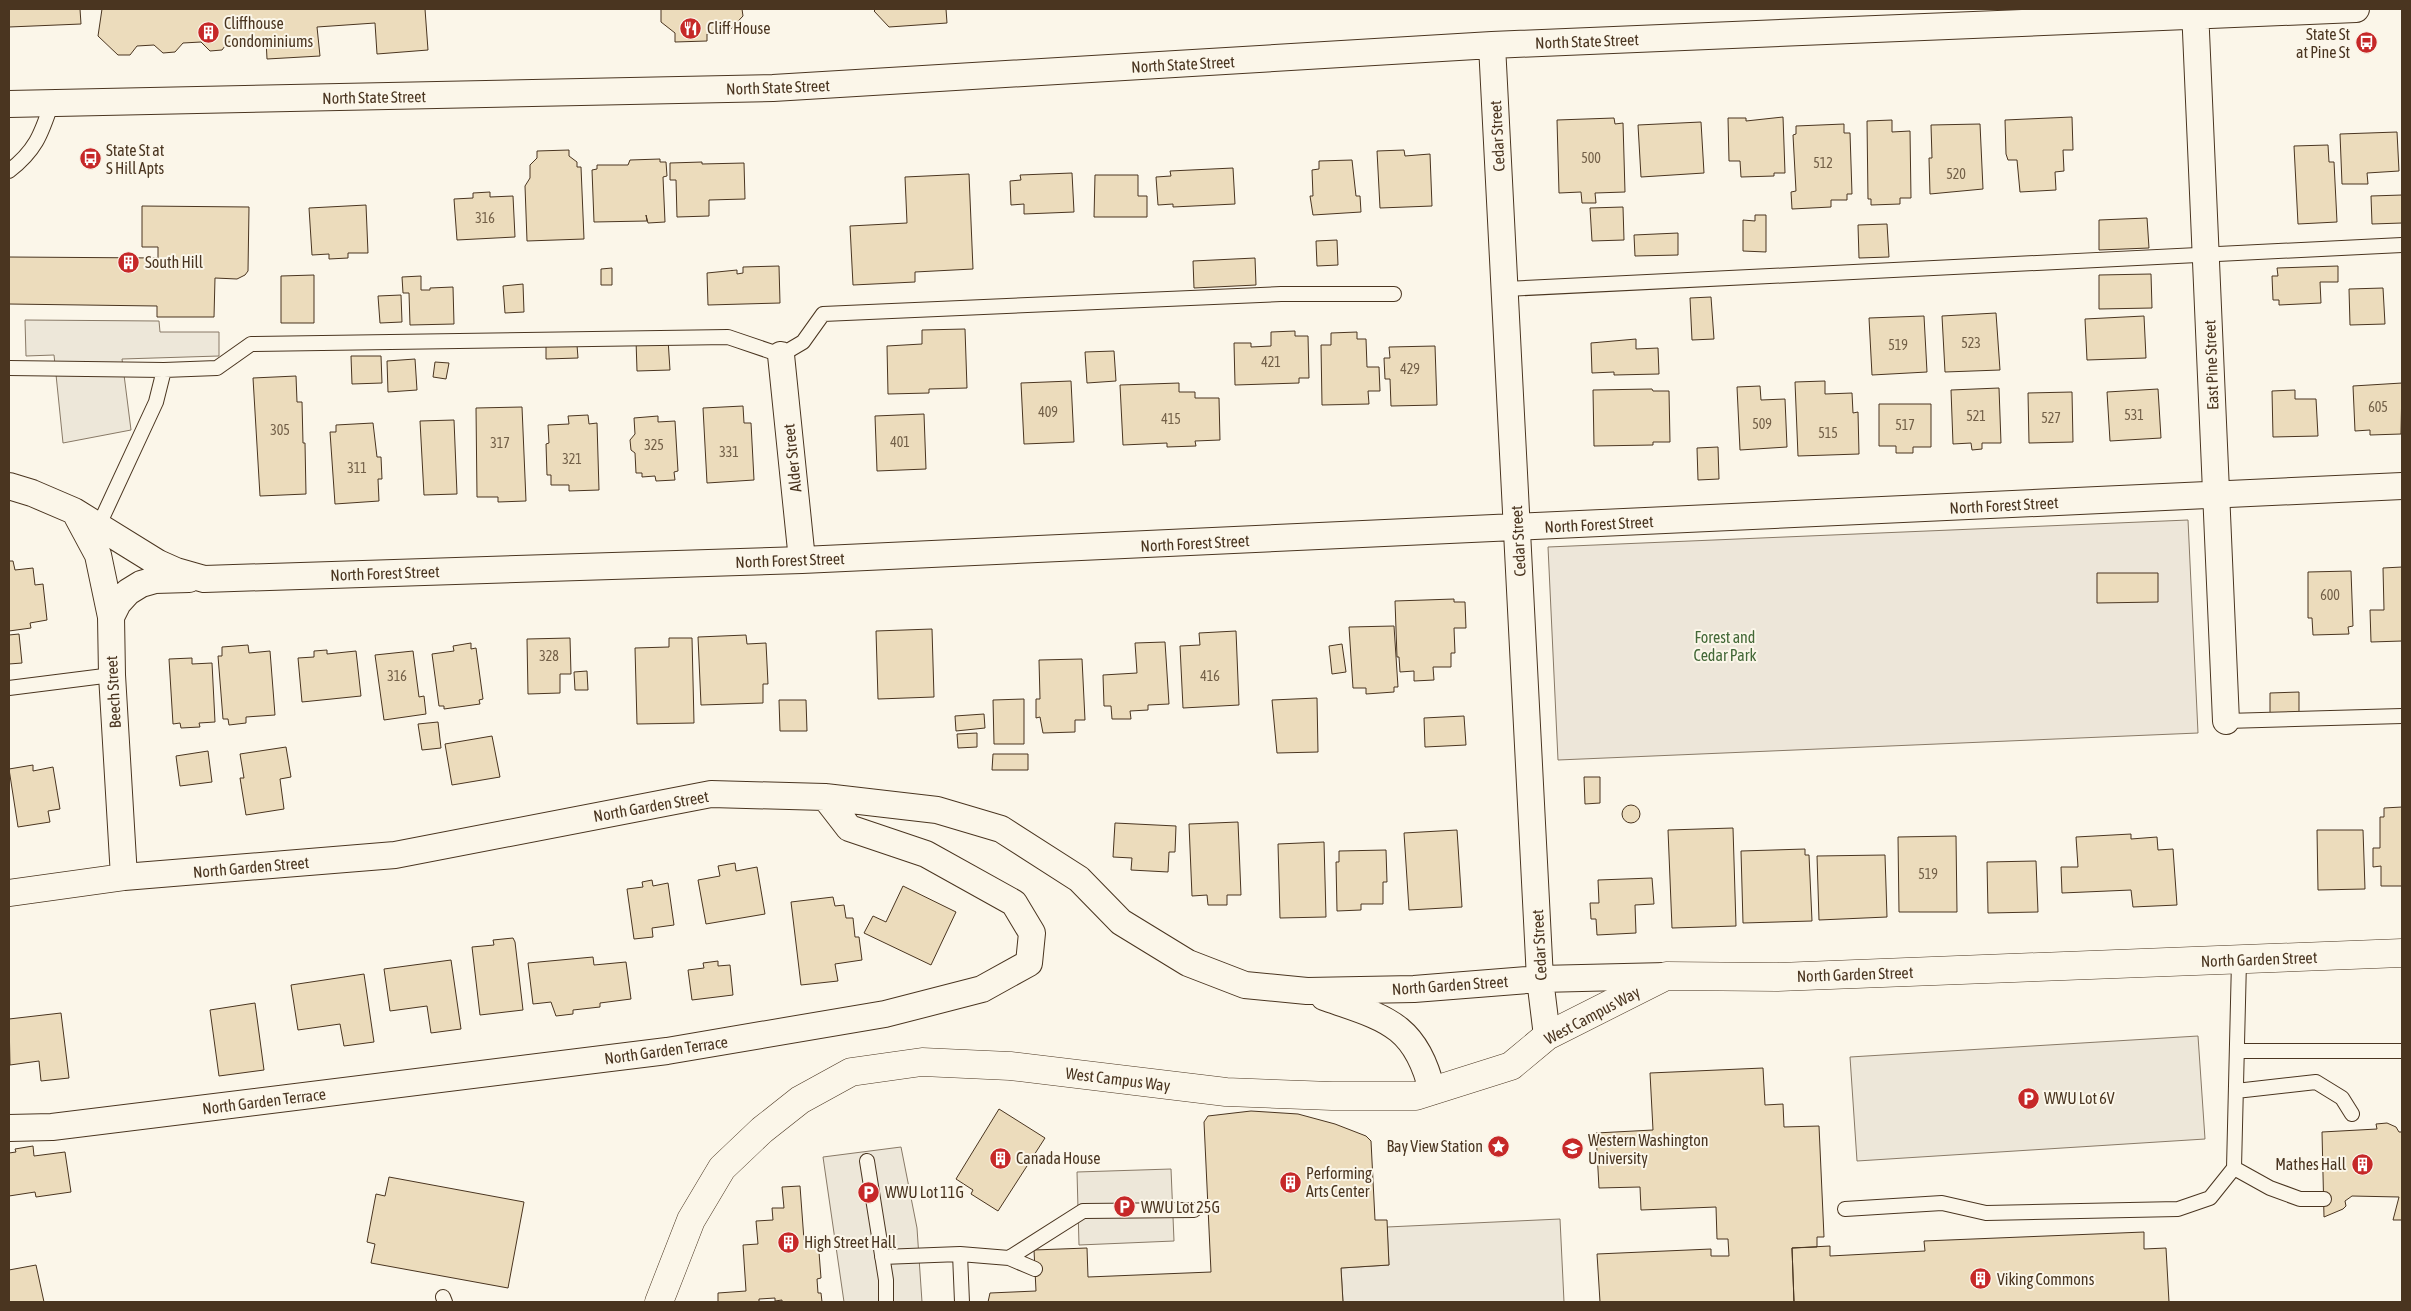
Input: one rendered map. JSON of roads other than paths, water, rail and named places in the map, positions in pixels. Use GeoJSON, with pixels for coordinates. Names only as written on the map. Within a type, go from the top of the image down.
{"type":"FeatureCollection","features":[{"type":"Feature","properties":{"kind":"street","name":"North State Street"},"geometry":{"type":"LineString","coordinates":[[9,104],[51,105],[773,88],[1492,45],[2196,12],[2356,9]]}},
{"type":"Feature","properties":{"kind":"street","name":"East Pine Street"},"geometry":{"type":"LineString","coordinates":[[2196,12],[2208,255],[2215,494],[2226,721]]}},
{"type":"Feature","properties":{"kind":"street","name":"Cedar Street"},"geometry":{"type":"LineString","coordinates":[[1492,45],[1540,979],[1547,1036]]}},
{"type":"Feature","properties":{"kind":"street","name":"Alder Street"},"geometry":{"type":"LineString","coordinates":[[781,355],[802,560]]}},
{"type":"Feature","properties":{"kind":"street","name":"North Forest Street"},"geometry":{"type":"LineString","coordinates":[[9,486],[32,492],[74,511],[158,563],[182,573],[204,579],[802,560],[2402,486]]}},
{"type":"Feature","properties":{"kind":"street","name":"Beech Street"},"geometry":{"type":"LineString","coordinates":[[74,511],[88,533],[98,555],[111,616],[112,674],[124,877]]}},
{"type":"Feature","properties":{"kind":"street"},"geometry":{"type":"LineString","coordinates":[[111,616],[118,603],[128,592],[141,584],[156,580],[204,579]]}},
{"type":"Feature","properties":{"kind":"street","name":"North Garden Street"},"geometry":{"type":"LineString","coordinates":[[9,893],[124,877],[395,856],[711,794],[825,797],[937,810],[1001,829],[1079,879],[1121,922],[1188,963],[1244,985],[1307,990],[1414,989],[1540,979],[1666,976],[1777,977],[2402,953]]}},
{"type":"Feature","properties":{"kind":"street","name":"North Garden Terrace"},"geometry":{"type":"LineString","coordinates":[[9,1128],[52,1127],[667,1051],[886,1014],[982,989],[1029,963],[1032,933],[1014,903],[926,854],[848,828],[825,797]]}},
{"type":"Feature","properties":{"kind":"street","name":"West Campus Way"},"geometry":{"type":"LineString","coordinates":[[659,1302],[690,1220],[722,1168],[762,1130],[800,1100],[852,1072],[922,1062],[1010,1066],[1226,1092],[1332,1096],[1416,1096],[1510,1066],[1547,1036],[1666,976]]}},
{"type":"Feature","properties":{"kind":"street","name":"North Garden Street"},"geometry":{"type":"LineString","coordinates":[[1307,990],[1393,1024],[1414,1044],[1426,1067],[1432,1091]]}},
{"type":"Feature","properties":{"kind":"lane"},"geometry":{"type":"LineString","coordinates":[[9,171],[25,159],[40,137],[51,105]]}},
{"type":"Feature","properties":{"kind":"lane"},"geometry":{"type":"LineString","coordinates":[[1506,289],[2402,245]]}},
{"type":"Feature","properties":{"kind":"lane"},"geometry":{"type":"LineString","coordinates":[[9,368],[164,370],[217,368],[251,344],[728,337],[781,355],[803,342],[823,314],[1281,294],[1394,294]]}},
{"type":"Feature","properties":{"kind":"lane"},"geometry":{"type":"LineString","coordinates":[[98,527],[156,402],[164,370]]}},
{"type":"Feature","properties":{"kind":"lane"},"geometry":{"type":"LineString","coordinates":[[9,688],[112,674]]}},
{"type":"Feature","properties":{"kind":"lane"},"geometry":{"type":"LineString","coordinates":[[2226,721],[2402,716]]}},
{"type":"Feature","properties":{"kind":"lane"},"geometry":{"type":"LineString","coordinates":[[1845,1209],[1942,1203],[1986,1213],[2178,1209],[2210,1198],[2234,1168],[2240,960]]}},
{"type":"Feature","properties":{"kind":"lane"},"geometry":{"type":"LineString","coordinates":[[2237,1051],[2402,1050]]}},
{"type":"Feature","properties":{"kind":"lane"},"geometry":{"type":"LineString","coordinates":[[2236,1092],[2316,1082],[2342,1098],[2352,1114]]}},
{"type":"Feature","properties":{"kind":"lane"},"geometry":{"type":"LineString","coordinates":[[867,1161],[882,1258],[886,1302]]}},
{"type":"Feature","properties":{"kind":"lane"},"geometry":{"type":"LineString","coordinates":[[2234,1168],[2270,1188],[2300,1199],[2324,1199]]}},
{"type":"Feature","properties":{"kind":"lane"},"geometry":{"type":"LineString","coordinates":[[1009,1258],[1083,1211],[1194,1210]]}},
{"type":"Feature","properties":{"kind":"lane"},"geometry":{"type":"LineString","coordinates":[[882,1258],[960,1254],[1009,1258],[1035,1268]]}},
{"type":"Feature","properties":{"kind":"lane"},"geometry":{"type":"LineString","coordinates":[[960,1254],[962,1302]]}},
{"type":"Feature","properties":{"kind":"place","name":"Cliff House"},"geometry":{"type":"Point","coordinates":[691,28]}},
{"type":"Feature","properties":{"kind":"place","name":"Cliffhouse Condominiums"},"geometry":{"type":"Point","coordinates":[208,32]}},
{"type":"Feature","properties":{"kind":"place","name":"State St at Pine St"},"geometry":{"type":"Point","coordinates":[2366,43]}},
{"type":"Feature","properties":{"kind":"place","name":"State St at S Hill Apts"},"geometry":{"type":"Point","coordinates":[90,159]}},
{"type":"Feature","properties":{"kind":"place","name":"South Hill"},"geometry":{"type":"Point","coordinates":[129,262]}},
{"type":"Feature","properties":{"kind":"place","name":"WWU Lot 6V"},"geometry":{"type":"Point","coordinates":[2028,1098]}},
{"type":"Feature","properties":{"kind":"place","name":"Bay View Station"},"geometry":{"type":"Point","coordinates":[1499,1146]}},
{"type":"Feature","properties":{"kind":"place","name":"Western Washington University"},"geometry":{"type":"Point","coordinates":[1572,1149]}},
{"type":"Feature","properties":{"kind":"place","name":"Canada House"},"geometry":{"type":"Point","coordinates":[1000,1158]}},
{"type":"Feature","properties":{"kind":"place","name":"Mathes Hall"},"geometry":{"type":"Point","coordinates":[2362,1164]}},
{"type":"Feature","properties":{"kind":"place","name":"Performing Arts Center"},"geometry":{"type":"Point","coordinates":[1290,1182]}},
{"type":"Feature","properties":{"kind":"place","name":"WWU Lot 11G"},"geometry":{"type":"Point","coordinates":[869,1192]}},
{"type":"Feature","properties":{"kind":"place","name":"WWU Lot 25G"},"geometry":{"type":"Point","coordinates":[1125,1207]}},
{"type":"Feature","properties":{"kind":"place","name":"High Street Hall"},"geometry":{"type":"Point","coordinates":[788,1242]}},
{"type":"Feature","properties":{"kind":"place","name":"Viking Commons"},"geometry":{"type":"Point","coordinates":[1981,1279]}},
{"type":"Feature","properties":{"kind":"park label","name":"Forest and Cedar Park"},"geometry":{"type":"Point","coordinates":[1725,646]}}]}
